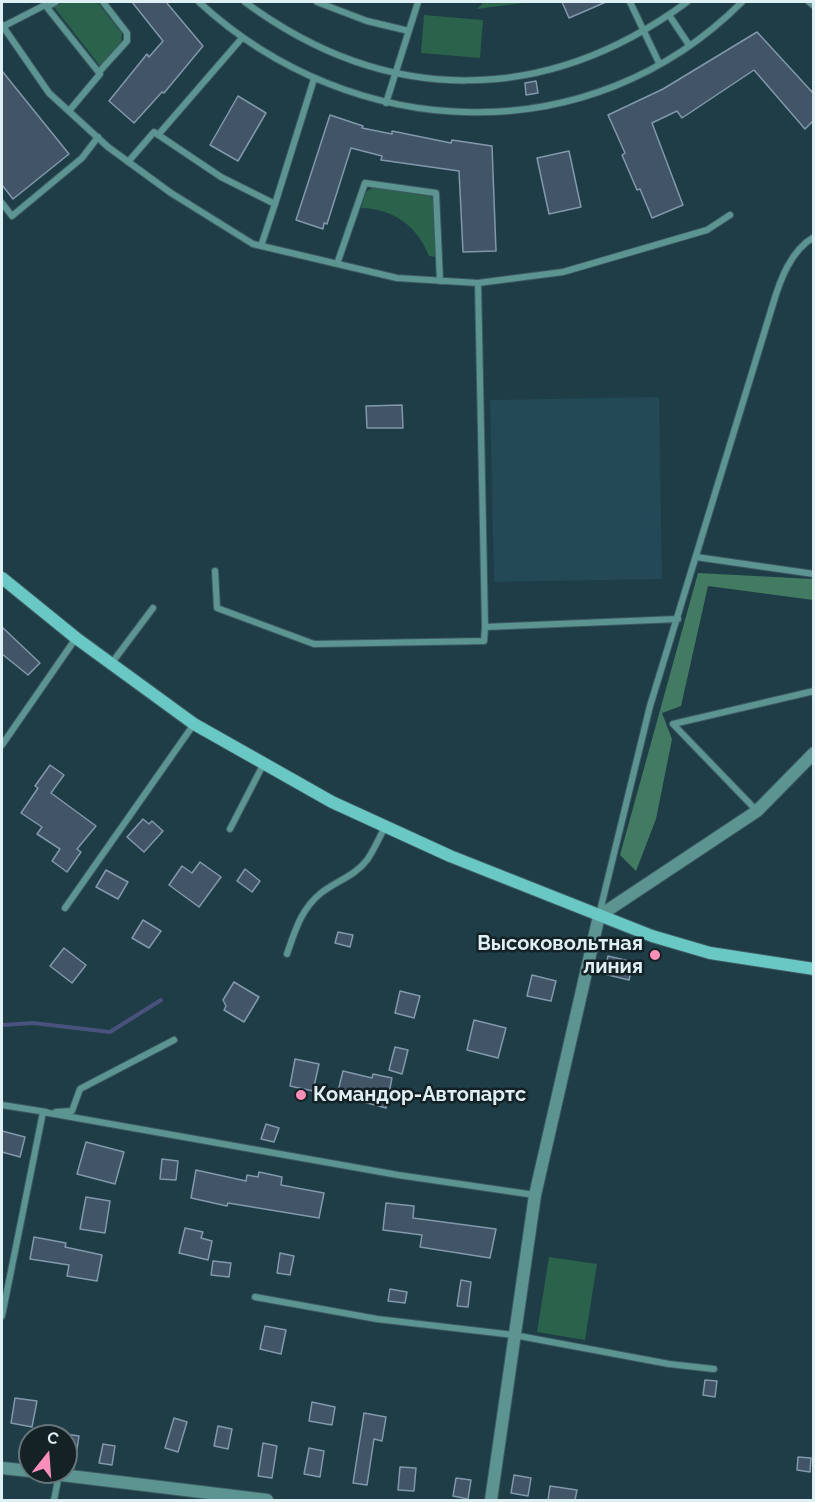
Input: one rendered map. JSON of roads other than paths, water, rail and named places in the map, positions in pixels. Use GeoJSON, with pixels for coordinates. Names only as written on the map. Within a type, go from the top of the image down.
{"type":"FeatureCollection","features":[{"type":"Feature","properties":{"kind":"main road"},"geometry":{"type":"LineString","coordinates":[[2,578],[76,638],[194,724],[263,765],[385,827],[460,861],[652,936],[710,953],[813,969]]}},
{"type":"Feature","properties":{"kind":"street"},"geometry":{"type":"LineString","coordinates":[[491,1500],[535,1195],[599,916],[757,811],[813,753]]}},
{"type":"Feature","properties":{"kind":"street"},"geometry":{"type":"LineString","coordinates":[[2,1468],[18,1470]]}},
{"type":"Feature","properties":{"kind":"street"},"geometry":{"type":"LineString","coordinates":[[78,1477],[267,1500]]}},
{"type":"Feature","properties":{"kind":"lane"},"geometry":{"type":"LineString","coordinates":[[56,2],[2,26],[49,93],[128,162],[171,193],[253,244],[397,278],[478,283],[563,272],[707,230],[730,215]]}},
{"type":"Feature","properties":{"kind":"lane"},"geometry":{"type":"LineString","coordinates":[[69,111],[127,41],[128,33],[103,2]]}},
{"type":"Feature","properties":{"kind":"lane"},"geometry":{"type":"LineString","coordinates":[[199,2],[242,38],[286,66],[314,79],[386,103],[447,112],[504,111],[588,94],[659,63],[689,45],[742,2]]}},
{"type":"Feature","properties":{"kind":"lane"},"geometry":{"type":"LineString","coordinates":[[245,2],[266,17],[322,49],[396,73],[457,80],[531,75],[585,60],[626,42],[687,2]]}},
{"type":"Feature","properties":{"kind":"lane"},"geometry":{"type":"LineString","coordinates":[[317,2],[367,21],[409,31]]}},
{"type":"Feature","properties":{"kind":"lane"},"geometry":{"type":"LineString","coordinates":[[333,9],[335,2]]}},
{"type":"Feature","properties":{"kind":"lane"},"geometry":{"type":"LineString","coordinates":[[386,103],[418,2]]}},
{"type":"Feature","properties":{"kind":"lane"},"geometry":{"type":"LineString","coordinates":[[630,2],[659,63]]}},
{"type":"Feature","properties":{"kind":"lane"},"geometry":{"type":"LineString","coordinates":[[809,2],[813,6]]}},
{"type":"Feature","properties":{"kind":"lane"},"geometry":{"type":"LineString","coordinates":[[47,7],[99,72]]}},
{"type":"Feature","properties":{"kind":"lane"},"geometry":{"type":"LineString","coordinates":[[669,15],[689,45]]}},
{"type":"Feature","properties":{"kind":"lane"},"geometry":{"type":"LineString","coordinates":[[158,135],[242,38]]}},
{"type":"Feature","properties":{"kind":"lane"},"geometry":{"type":"LineString","coordinates":[[261,246],[314,79]]}},
{"type":"Feature","properties":{"kind":"lane"},"geometry":{"type":"LineString","coordinates":[[128,162],[154,132],[221,177],[275,204]]}},
{"type":"Feature","properties":{"kind":"lane"},"geometry":{"type":"LineString","coordinates":[[2,203],[12,216],[82,158],[98,137]]}},
{"type":"Feature","properties":{"kind":"lane"},"geometry":{"type":"LineString","coordinates":[[338,264],[365,183],[436,193],[440,281]]}},
{"type":"Feature","properties":{"kind":"lane"},"geometry":{"type":"LineString","coordinates":[[599,916],[650,706],[782,275],[805,242],[813,237]]}},
{"type":"Feature","properties":{"kind":"lane"},"geometry":{"type":"LineString","coordinates":[[215,571],[217,608],[314,644],[484,641],[478,283]]}},
{"type":"Feature","properties":{"kind":"lane"},"geometry":{"type":"LineString","coordinates":[[696,557],[813,574]]}},
{"type":"Feature","properties":{"kind":"lane"},"geometry":{"type":"LineString","coordinates":[[111,664],[153,608]]}},
{"type":"Feature","properties":{"kind":"lane"},"geometry":{"type":"LineString","coordinates":[[485,627],[678,619]]}},
{"type":"Feature","properties":{"kind":"lane"},"geometry":{"type":"LineString","coordinates":[[2,745],[76,638]]}},
{"type":"Feature","properties":{"kind":"lane"},"geometry":{"type":"LineString","coordinates":[[757,811],[673,724],[813,691]]}},
{"type":"Feature","properties":{"kind":"lane"},"geometry":{"type":"LineString","coordinates":[[65,908],[194,724]]}},
{"type":"Feature","properties":{"kind":"lane"},"geometry":{"type":"LineString","coordinates":[[230,829],[263,765]]}},
{"type":"Feature","properties":{"kind":"lane"},"geometry":{"type":"LineString","coordinates":[[287,954],[298,920],[308,906],[321,893],[353,873],[366,861],[385,827]]}},
{"type":"Feature","properties":{"kind":"lane"},"geometry":{"type":"LineString","coordinates":[[43,1112],[72,1111],[80,1089],[174,1040]]}},
{"type":"Feature","properties":{"kind":"lane"},"geometry":{"type":"LineString","coordinates":[[2,1105],[398,1175],[535,1195]]}},
{"type":"Feature","properties":{"kind":"lane"},"geometry":{"type":"LineString","coordinates":[[2,1316],[43,1112]]}},
{"type":"Feature","properties":{"kind":"lane"},"geometry":{"type":"LineString","coordinates":[[255,1298],[377,1319],[514,1335],[669,1364],[714,1369]]}},
{"type":"Feature","properties":{"kind":"lane"},"geometry":{"type":"LineString","coordinates":[[54,1500],[57,1484]]}},
{"type":"Feature","properties":{"kind":"waterway"},"geometry":{"type":"LineString","coordinates":[[2,1025],[33,1023],[110,1032],[161,1000]]}},
{"type":"Feature","properties":{"kind":"place","name":"Высоковольтная линия"},"geometry":{"type":"Point","coordinates":[655,955]}},
{"type":"Feature","properties":{"kind":"place","name":"Командор-Автопартс"},"geometry":{"type":"Point","coordinates":[301,1095]}}]}
